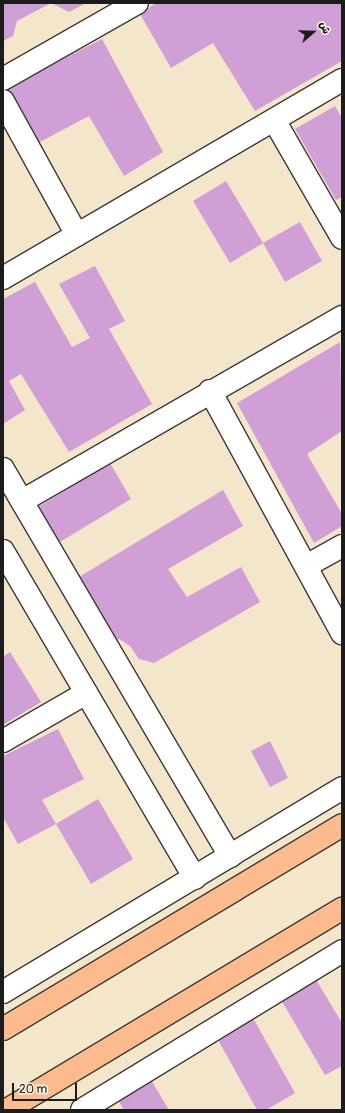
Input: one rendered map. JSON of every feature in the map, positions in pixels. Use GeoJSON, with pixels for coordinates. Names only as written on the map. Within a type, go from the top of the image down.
{"type":"FeatureCollection","features":[{"type":"Feature","properties":{"kind":"main road"},"geometry":{"type":"LineString","coordinates":[[3,1029],[342,825]]}},
{"type":"Feature","properties":{"kind":"main road"},"geometry":{"type":"LineString","coordinates":[[7,1110],[342,909]]}},
{"type":"Feature","properties":{"kind":"street"},"geometry":{"type":"LineString","coordinates":[[3,79],[137,3]]}},
{"type":"Feature","properties":{"kind":"street"},"geometry":{"type":"LineString","coordinates":[[3,278],[342,80]]}},
{"type":"Feature","properties":{"kind":"street"},"geometry":{"type":"LineString","coordinates":[[3,101],[77,235]]}},
{"type":"Feature","properties":{"kind":"street"},"geometry":{"type":"LineString","coordinates":[[274,120],[342,238]]}},
{"type":"Feature","properties":{"kind":"street"},"geometry":{"type":"LineString","coordinates":[[22,501],[210,391],[342,317]]}},
{"type":"Feature","properties":{"kind":"street"},"geometry":{"type":"LineString","coordinates":[[210,391],[342,633]]}},
{"type":"Feature","properties":{"kind":"street"},"geometry":{"type":"LineString","coordinates":[[3,468],[230,856]]}},
{"type":"Feature","properties":{"kind":"street"},"geometry":{"type":"LineString","coordinates":[[306,566],[342,546]]}},
{"type":"Feature","properties":{"kind":"street"},"geometry":{"type":"LineString","coordinates":[[3,551],[195,878]]}},
{"type":"Feature","properties":{"kind":"street"},"geometry":{"type":"LineString","coordinates":[[3,742],[86,693]]}},
{"type":"Feature","properties":{"kind":"street"},"geometry":{"type":"LineString","coordinates":[[3,992],[195,878],[342,788]]}},
{"type":"Feature","properties":{"kind":"street"},"geometry":{"type":"LineString","coordinates":[[82,1110],[342,951]]}},
{"type":"Feature","properties":{"kind":"building"},"geometry":{"type":"Polygon","coordinates":[[[3,3],[51,3],[17,21],[13,36],[3,41],[3,3]]]}},
{"type":"Feature","properties":{"kind":"building"},"geometry":{"type":"Polygon","coordinates":[[[51,3],[86,3],[69,12],[51,3]]]}},
{"type":"Feature","properties":{"kind":"building"},"geometry":{"type":"Polygon","coordinates":[[[156,3],[342,3],[342,61],[255,111],[213,43],[171,68],[140,14],[156,3]]]}},
{"type":"Feature","properties":{"kind":"building"},"geometry":{"type":"Polygon","coordinates":[[[102,39],[163,152],[124,176],[89,116],[36,144],[3,83],[55,53],[59,61],[102,39]]]}},
{"type":"Feature","properties":{"kind":"building"},"geometry":{"type":"Polygon","coordinates":[[[335,106],[342,118],[342,197],[336,200],[295,129],[335,106]]]}},
{"type":"Feature","properties":{"kind":"building"},"geometry":{"type":"Polygon","coordinates":[[[226,181],[263,243],[230,263],[193,201],[226,181]]]}},
{"type":"Feature","properties":{"kind":"building"},"geometry":{"type":"Polygon","coordinates":[[[300,222],[322,261],[285,282],[263,243],[300,222]]]}},
{"type":"Feature","properties":{"kind":"building"},"geometry":{"type":"Polygon","coordinates":[[[95,266],[125,321],[109,329],[152,404],[69,452],[21,374],[9,381],[25,410],[3,424],[3,299],[35,282],[72,347],[90,338],[59,284],[95,266]]]}},
{"type":"Feature","properties":{"kind":"building"},"geometry":{"type":"Polygon","coordinates":[[[340,342],[342,431],[307,454],[342,514],[342,526],[314,543],[237,403],[340,342]]]}},
{"type":"Feature","properties":{"kind":"building"},"geometry":{"type":"Polygon","coordinates":[[[110,463],[131,499],[55,545],[33,510],[110,463]]]}},
{"type":"Feature","properties":{"kind":"building"},"geometry":{"type":"Polygon","coordinates":[[[223,490],[243,526],[168,569],[187,597],[241,567],[260,602],[154,663],[139,659],[130,646],[119,639],[113,642],[74,580],[223,490]]]}},
{"type":"Feature","properties":{"kind":"building"},"geometry":{"type":"Polygon","coordinates":[[[10,652],[41,702],[3,725],[3,657],[10,652]]]}},
{"type":"Feature","properties":{"kind":"building"},"geometry":{"type":"Polygon","coordinates":[[[58,729],[84,779],[42,800],[56,824],[18,844],[3,817],[3,756],[58,729]]]}},
{"type":"Feature","properties":{"kind":"building"},"geometry":{"type":"Polygon","coordinates":[[[270,741],[288,778],[270,787],[251,751],[270,741]]]}},
{"type":"Feature","properties":{"kind":"building"},"geometry":{"type":"Polygon","coordinates":[[[98,799],[133,859],[91,884],[56,824],[98,799]]]}},
{"type":"Feature","properties":{"kind":"building"},"geometry":{"type":"Polygon","coordinates":[[[315,978],[342,1023],[342,1066],[325,1075],[280,998],[315,978]]]}},
{"type":"Feature","properties":{"kind":"building"},"geometry":{"type":"Polygon","coordinates":[[[253,1018],[295,1093],[266,1110],[257,1110],[217,1038],[253,1018]]]}},
{"type":"Feature","properties":{"kind":"building"},"geometry":{"type":"Polygon","coordinates":[[[151,1080],[169,1110],[124,1110],[118,1100],[151,1080]]]}}]}
